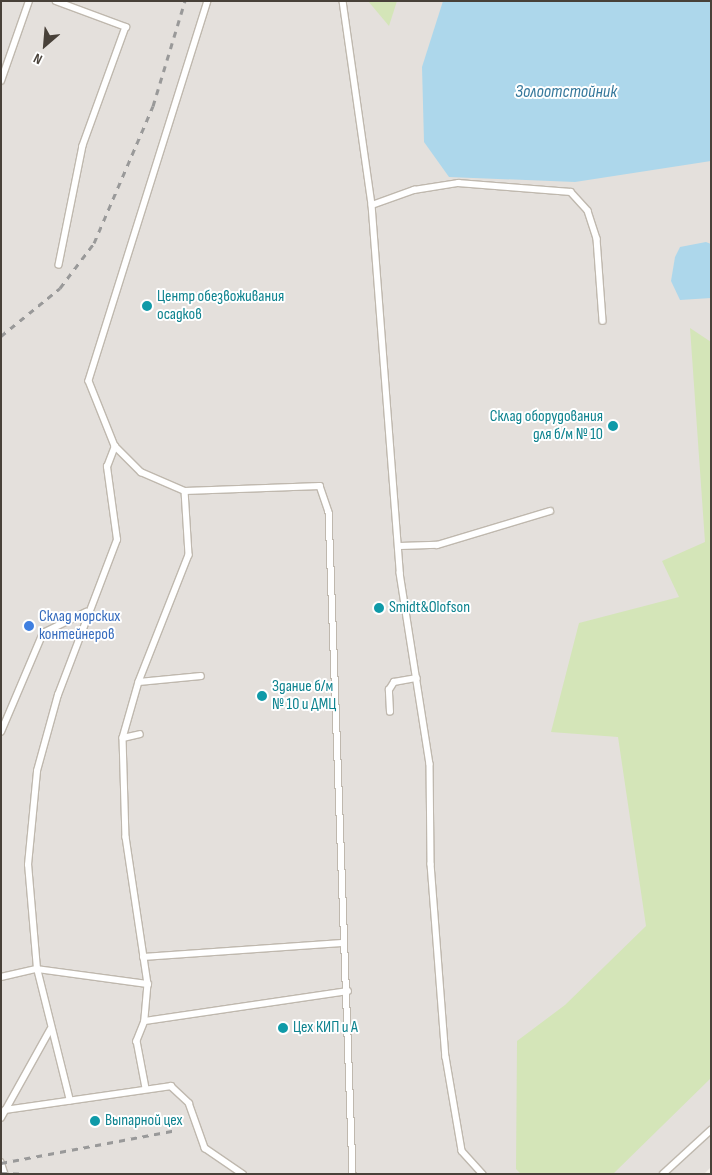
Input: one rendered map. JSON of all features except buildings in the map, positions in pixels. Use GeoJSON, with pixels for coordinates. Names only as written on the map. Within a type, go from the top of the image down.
{"type":"FeatureCollection","features":[{"type":"Feature","properties":{"kind":"lane"},"geometry":{"type":"LineString","coordinates":[[1,81],[29,1]]}},
{"type":"Feature","properties":{"kind":"lane"},"geometry":{"type":"LineString","coordinates":[[56,1],[126,27],[82,146],[59,266]]}},
{"type":"Feature","properties":{"kind":"lane"},"geometry":{"type":"LineString","coordinates":[[208,1],[89,381],[115,446],[141,472],[185,491],[320,486],[328,512],[342,943],[348,991],[353,1174]]}},
{"type":"Feature","properties":{"kind":"lane"},"geometry":{"type":"LineString","coordinates":[[343,1],[372,204],[400,546],[430,764],[431,864],[446,1057],[462,1151],[483,1174]]}},
{"type":"Feature","properties":{"kind":"lane"},"geometry":{"type":"LineString","coordinates":[[372,204],[414,190],[458,183],[571,192],[588,211],[597,239],[603,321]]}},
{"type":"Feature","properties":{"kind":"lane"},"geometry":{"type":"LineString","coordinates":[[70,1101],[50,1030],[37,970],[28,866],[37,771],[86,612],[117,540],[107,467],[115,446]]}},
{"type":"Feature","properties":{"kind":"lane"},"geometry":{"type":"LineString","coordinates":[[146,1088],[137,1040],[145,1022],[148,984],[126,837],[122,738],[138,682],[189,555],[185,491]]}},
{"type":"Feature","properties":{"kind":"lane"},"geometry":{"type":"LineString","coordinates":[[400,546],[436,545],[550,510]]}},
{"type":"Feature","properties":{"kind":"lane"},"geometry":{"type":"LineString","coordinates":[[1,732],[43,633],[86,612]]}},
{"type":"Feature","properties":{"kind":"lane"},"geometry":{"type":"LineString","coordinates":[[138,682],[201,676]]}},
{"type":"Feature","properties":{"kind":"lane"},"geometry":{"type":"LineString","coordinates":[[390,712],[390,690],[394,682],[417,678]]}},
{"type":"Feature","properties":{"kind":"lane"},"geometry":{"type":"LineString","coordinates":[[122,738],[140,734]]}},
{"type":"Feature","properties":{"kind":"lane"},"geometry":{"type":"LineString","coordinates":[[143,957],[342,943]]}},
{"type":"Feature","properties":{"kind":"lane"},"geometry":{"type":"LineString","coordinates":[[1,977],[37,970],[148,984]]}},
{"type":"Feature","properties":{"kind":"lane"},"geometry":{"type":"LineString","coordinates":[[145,1022],[348,991]]}},
{"type":"Feature","properties":{"kind":"lane"},"geometry":{"type":"LineString","coordinates":[[1,1118],[50,1030]]}},
{"type":"Feature","properties":{"kind":"lane"},"geometry":{"type":"LineString","coordinates":[[5,1110],[146,1088],[171,1086],[189,1103],[205,1148],[242,1174]]}},
{"type":"Feature","properties":{"kind":"lane"},"geometry":{"type":"LineString","coordinates":[[662,1174],[711,1130]]}},
{"type":"Feature","properties":{"kind":"lane"},"geometry":{"type":"LineString","coordinates":[[1,1162],[5,1174]]}},
{"type":"Feature","properties":{"kind":"shaded area"},"geometry":{"type":"Polygon","coordinates":[[[1,1],[711,1],[711,1167],[704,1174],[1,1174],[1,1]]]}},
{"type":"Feature","properties":{"kind":"green space"},"geometry":{"type":"Polygon","coordinates":[[[368,1],[397,1],[389,26],[368,1]]]}},
{"type":"Feature","properties":{"kind":"green space"},"geometry":{"type":"Polygon","coordinates":[[[690,328],[711,342],[711,1078],[613,1174],[521,1174],[516,1169],[517,1041],[565,1005],[646,926],[618,737],[551,732],[579,623],[679,597],[662,561],[705,542],[690,328]]]}},
{"type":"Feature","properties":{"kind":"water","name":"Золоотстойник"},"geometry":{"type":"Polygon","coordinates":[[[443,1],[711,1],[711,161],[575,182],[449,177],[424,142],[422,67],[443,1]]]}},
{"type":"Feature","properties":{"kind":"water"},"geometry":{"type":"Polygon","coordinates":[[[706,242],[711,244],[711,298],[680,300],[671,281],[675,257],[680,247],[706,242]]]}},
{"type":"Feature","properties":{"kind":"railway"},"geometry":{"type":"LineString","coordinates":[[1,336],[60,288],[94,243],[153,106],[185,1]]}},
{"type":"Feature","properties":{"kind":"railway"},"geometry":{"type":"LineString","coordinates":[[1,1163],[177,1130]]}},
{"type":"Feature","properties":{"kind":"railway"},"geometry":{"type":"LineString","coordinates":[[1,1173],[25,1174]]}},
{"type":"Feature","properties":{"kind":"place","name":"Центр обезвоживания осадков"},"geometry":{"type":"Point","coordinates":[147,306]}},
{"type":"Feature","properties":{"kind":"place","name":"Склад оборудования для б/м № 10"},"geometry":{"type":"Point","coordinates":[613,426]}},
{"type":"Feature","properties":{"kind":"place","name":"Smidt&Olofson"},"geometry":{"type":"Point","coordinates":[379,608]}},
{"type":"Feature","properties":{"kind":"place","name":"Склад морских контейнеров"},"geometry":{"type":"Point","coordinates":[29,626]}},
{"type":"Feature","properties":{"kind":"place","name":"Здание б/м № 10 и ДМЦ"},"geometry":{"type":"Point","coordinates":[262,696]}},
{"type":"Feature","properties":{"kind":"place","name":"Цех КИП и А"},"geometry":{"type":"Point","coordinates":[283,1028]}},
{"type":"Feature","properties":{"kind":"place","name":"Выпарной цех"},"geometry":{"type":"Point","coordinates":[95,1121]}}]}
